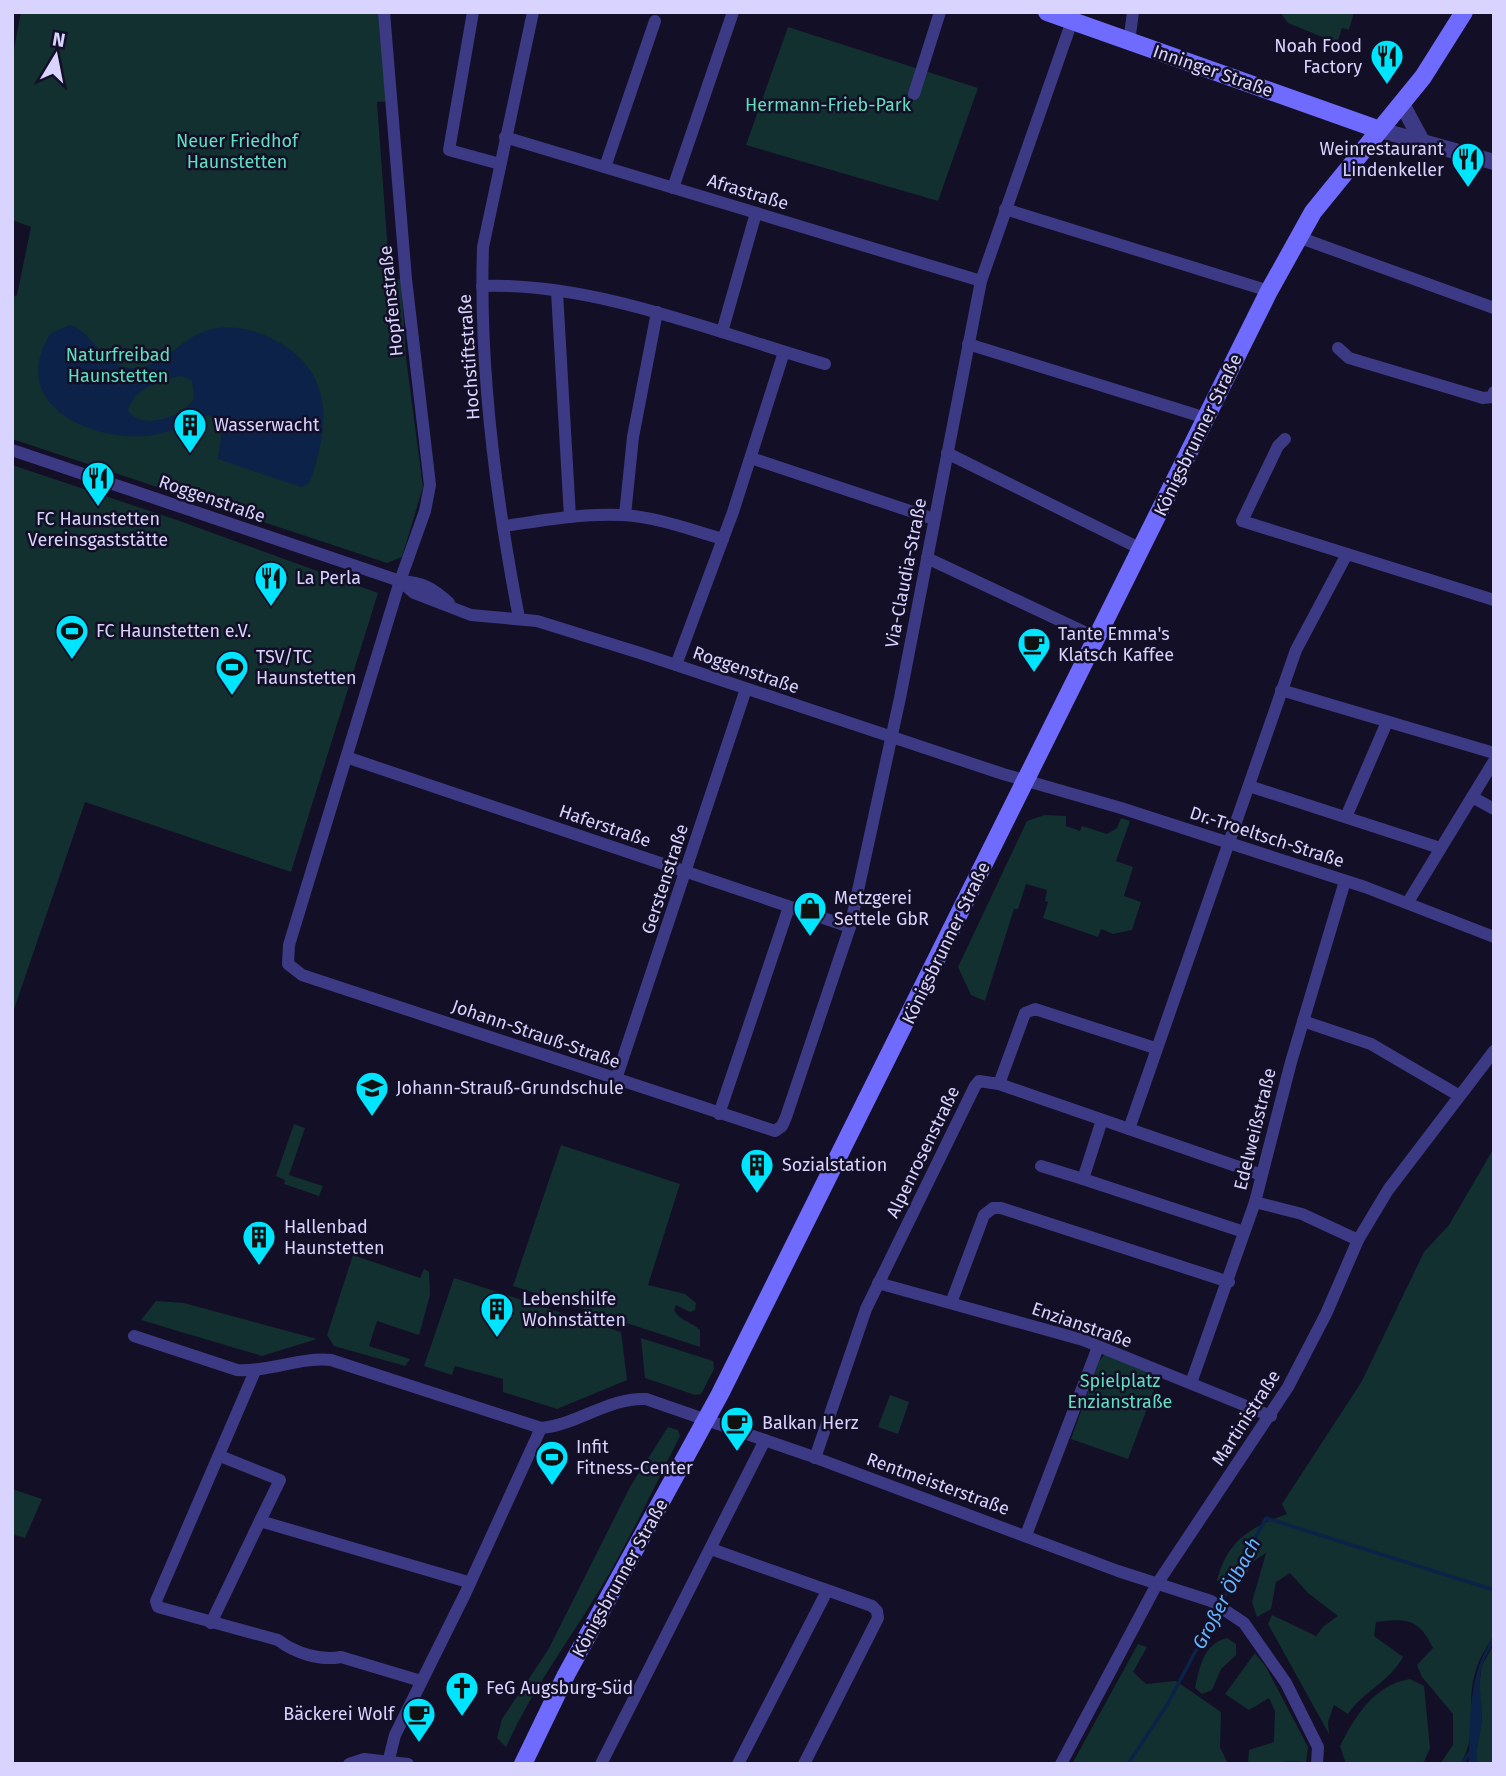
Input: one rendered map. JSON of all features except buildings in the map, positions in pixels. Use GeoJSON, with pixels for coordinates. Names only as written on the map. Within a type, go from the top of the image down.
{"type":"FeatureCollection","features":[{"type":"Feature","properties":{"kind":"main road","name":"Inninger Straße"},"geometry":{"type":"LineString","coordinates":[[1047,12],[1380,130]]}},
{"type":"Feature","properties":{"kind":"main road","name":"Königsbrunner Straße"},"geometry":{"type":"LineString","coordinates":[[523,1764],[566,1675],[707,1419],[1298,237],[1325,195],[1423,77],[1464,12]]}},
{"type":"Feature","properties":{"kind":"street","name":"Hopfenstraße"},"geometry":{"type":"LineString","coordinates":[[288,964],[289,946],[349,758],[400,581],[425,511],[430,485],[406,279],[384,12]]}},
{"type":"Feature","properties":{"kind":"street"},"geometry":{"type":"LineString","coordinates":[[473,12],[449,150],[500,164]]}},
{"type":"Feature","properties":{"kind":"street","name":"Hochstiftstraße"},"geometry":{"type":"LineString","coordinates":[[519,618],[505,526],[482,331],[482,286],[483,247],[533,12]]}},
{"type":"Feature","properties":{"kind":"street"},"geometry":{"type":"LineString","coordinates":[[673,188],[733,12]]}},
{"type":"Feature","properties":{"kind":"street"},"geometry":{"type":"LineString","coordinates":[[914,94],[940,12]]}},
{"type":"Feature","properties":{"kind":"street"},"geometry":{"type":"LineString","coordinates":[[1129,42],[1133,12]]}},
{"type":"Feature","properties":{"kind":"street"},"geometry":{"type":"LineString","coordinates":[[605,167],[655,21]]}},
{"type":"Feature","properties":{"kind":"street","name":"Via-Claudia-Straße"},"geometry":{"type":"LineString","coordinates":[[775,1131],[782,1126],[786,1117],[850,927],[892,737],[981,281],[1072,21]]}},
{"type":"Feature","properties":{"kind":"street"},"geometry":{"type":"LineString","coordinates":[[1402,104],[1423,143]]}},
{"type":"Feature","properties":{"kind":"street"},"geometry":{"type":"LineString","coordinates":[[1380,130],[1494,162]]}},
{"type":"Feature","properties":{"kind":"street","name":"Afrastraße"},"geometry":{"type":"LineString","coordinates":[[505,137],[981,281]]}},
{"type":"Feature","properties":{"kind":"street"},"geometry":{"type":"LineString","coordinates":[[1005,209],[1269,291]]}},
{"type":"Feature","properties":{"kind":"street"},"geometry":{"type":"LineString","coordinates":[[722,332],[756,213]]}},
{"type":"Feature","properties":{"kind":"street"},"geometry":{"type":"LineString","coordinates":[[1298,237],[1494,308]]}},
{"type":"Feature","properties":{"kind":"street"},"geometry":{"type":"LineString","coordinates":[[482,286],[557,292],[657,312],[825,365]]}},
{"type":"Feature","properties":{"kind":"street"},"geometry":{"type":"LineString","coordinates":[[557,292],[570,517]]}},
{"type":"Feature","properties":{"kind":"street"},"geometry":{"type":"LineString","coordinates":[[625,515],[633,437],[657,312]]}},
{"type":"Feature","properties":{"kind":"street"},"geometry":{"type":"LineString","coordinates":[[968,344],[1206,418]]}},
{"type":"Feature","properties":{"kind":"street"},"geometry":{"type":"LineString","coordinates":[[1339,348],[1349,358],[1483,398],[1492,397],[1494,392]]}},
{"type":"Feature","properties":{"kind":"street"},"geometry":{"type":"LineString","coordinates":[[677,665],[751,458],[784,352]]}},
{"type":"Feature","properties":{"kind":"street"},"geometry":{"type":"LineString","coordinates":[[1285,439],[1278,446],[1242,521],[1494,600]]}},
{"type":"Feature","properties":{"kind":"street","name":"Roggenstraße"},"geometry":{"type":"LineString","coordinates":[[12,450],[400,581],[414,593],[488,618],[519,618],[542,622],[1026,780]]}},
{"type":"Feature","properties":{"kind":"street"},"geometry":{"type":"LineString","coordinates":[[947,453],[1141,549]]}},
{"type":"Feature","properties":{"kind":"street"},"geometry":{"type":"LineString","coordinates":[[751,458],[934,519]]}},
{"type":"Feature","properties":{"kind":"street"},"geometry":{"type":"LineString","coordinates":[[505,526],[570,517],[625,515],[677,525],[723,539]]}},
{"type":"Feature","properties":{"kind":"street"},"geometry":{"type":"LineString","coordinates":[[1129,1129],[1231,843],[1296,650],[1347,554]]}},
{"type":"Feature","properties":{"kind":"street"},"geometry":{"type":"LineString","coordinates":[[927,558],[1097,638]]}},
{"type":"Feature","properties":{"kind":"street","name":"Gerstenstraße"},"geometry":{"type":"LineString","coordinates":[[615,1079],[746,689]]}},
{"type":"Feature","properties":{"kind":"street"},"geometry":{"type":"LineString","coordinates":[[1281,690],[1494,753]]}},
{"type":"Feature","properties":{"kind":"street"},"geometry":{"type":"LineString","coordinates":[[1346,817],[1387,722]]}},
{"type":"Feature","properties":{"kind":"street","name":"Haferstraße"},"geometry":{"type":"LineString","coordinates":[[349,758],[850,927]]}},
{"type":"Feature","properties":{"kind":"street"},"geometry":{"type":"LineString","coordinates":[[1408,902],[1494,761]]}},
{"type":"Feature","properties":{"kind":"street","name":"Dr.-Troeltsch-Straße"},"geometry":{"type":"LineString","coordinates":[[1026,780],[1231,843],[1408,902],[1494,937]]}},
{"type":"Feature","properties":{"kind":"street"},"geometry":{"type":"LineString","coordinates":[[1249,786],[1440,848]]}},
{"type":"Feature","properties":{"kind":"street"},"geometry":{"type":"LineString","coordinates":[[1472,797],[1494,808]]}},
{"type":"Feature","properties":{"kind":"street","name":"Edelweißstraße"},"geometry":{"type":"LineString","coordinates":[[1191,1383],[1229,1282],[1255,1202],[1259,1174],[1345,881]]}},
{"type":"Feature","properties":{"kind":"street"},"geometry":{"type":"LineString","coordinates":[[719,1114],[789,907]]}},
{"type":"Feature","properties":{"kind":"street","name":"Johann-Strauß-Straße"},"geometry":{"type":"LineString","coordinates":[[288,964],[302,975],[775,1131]]}},
{"type":"Feature","properties":{"kind":"street"},"geometry":{"type":"LineString","coordinates":[[1156,1048],[1035,1009],[1025,1013],[999,1084],[1259,1174]]}},
{"type":"Feature","properties":{"kind":"street"},"geometry":{"type":"LineString","coordinates":[[1303,1021],[1371,1044],[1458,1095]]}},
{"type":"Feature","properties":{"kind":"street","name":"Martinistraße"},"geometry":{"type":"LineString","coordinates":[[1060,1764],[1157,1584],[1271,1416],[1309,1348],[1358,1240],[1388,1190],[1494,1051]]}},
{"type":"Feature","properties":{"kind":"street","name":"Alpenrosenstraße"},"geometry":{"type":"LineString","coordinates":[[815,1458],[878,1283],[975,1086],[979,1081],[987,1080],[999,1084]]}},
{"type":"Feature","properties":{"kind":"street"},"geometry":{"type":"LineString","coordinates":[[1083,1179],[1102,1120]]}},
{"type":"Feature","properties":{"kind":"street"},"geometry":{"type":"LineString","coordinates":[[1041,1166],[1244,1232]]}},
{"type":"Feature","properties":{"kind":"street"},"geometry":{"type":"LineString","coordinates":[[1255,1202],[1302,1214],[1358,1240]]}},
{"type":"Feature","properties":{"kind":"street"},"geometry":{"type":"LineString","coordinates":[[951,1303],[984,1215],[993,1208],[1001,1208],[1229,1282]]}},
{"type":"Feature","properties":{"kind":"street","name":"Enzianstraße"},"geometry":{"type":"LineString","coordinates":[[878,1283],[1098,1346],[1271,1416]]}},
{"type":"Feature","properties":{"kind":"street"},"geometry":{"type":"LineString","coordinates":[[134,1336],[221,1365],[255,1371],[301,1360],[331,1360],[541,1428],[468,1582],[465,1594],[395,1735],[389,1759]]}},
{"type":"Feature","properties":{"kind":"street"},"geometry":{"type":"LineString","coordinates":[[1026,1535],[1098,1346]]}},
{"type":"Feature","properties":{"kind":"street"},"geometry":{"type":"LineString","coordinates":[[255,1371],[156,1601],[162,1609],[278,1640],[289,1649],[322,1658],[341,1657],[421,1681]]}},
{"type":"Feature","properties":{"kind":"street","name":"Rentmeisterstraße"},"geometry":{"type":"LineString","coordinates":[[541,1428],[555,1427],[635,1398],[646,1399],[1157,1584]]}},
{"type":"Feature","properties":{"kind":"street"},"geometry":{"type":"LineString","coordinates":[[600,1764],[765,1440]]}},
{"type":"Feature","properties":{"kind":"street"},"geometry":{"type":"LineString","coordinates":[[211,1623],[281,1480],[220,1456]]}},
{"type":"Feature","properties":{"kind":"street"},"geometry":{"type":"LineString","coordinates":[[260,1521],[468,1582]]}},
{"type":"Feature","properties":{"kind":"street"},"geometry":{"type":"LineString","coordinates":[[711,1549],[872,1606],[877,1611],[873,1629],[804,1764]]}},
{"type":"Feature","properties":{"kind":"street"},"geometry":{"type":"LineString","coordinates":[[1157,1584],[1211,1601],[1244,1623],[1286,1683],[1318,1747],[1317,1764]]}},
{"type":"Feature","properties":{"kind":"street"},"geometry":{"type":"LineString","coordinates":[[738,1764],[827,1591]]}},
{"type":"Feature","properties":{"kind":"street"},"geometry":{"type":"LineString","coordinates":[[348,1764],[364,1759],[389,1759],[408,1764]]}},
{"type":"Feature","properties":{"kind":"green space"},"geometry":{"type":"Polygon","coordinates":[[[21,12],[384,12],[390,101],[377,102],[390,280],[401,279],[406,358],[423,487],[402,557],[387,563],[12,439],[12,297],[17,295],[31,227],[12,220],[12,59],[21,12]]]}},
{"type":"Feature","properties":{"kind":"green space"},"geometry":{"type":"Polygon","coordinates":[[[1280,12],[1354,12],[1349,30],[1342,28],[1337,43],[1288,23],[1280,12]]]}},
{"type":"Feature","properties":{"kind":"green space","name":"Hermann-Frieb-Park"},"geometry":{"type":"Polygon","coordinates":[[[788,27],[978,88],[938,201],[746,145],[788,27]]]}},
{"type":"Feature","properties":{"kind":"green space"},"geometry":{"type":"Polygon","coordinates":[[[12,465],[177,520],[378,593],[291,872],[85,802],[12,1015],[12,465]]]}},
{"type":"Feature","properties":{"kind":"green space"},"geometry":{"type":"Polygon","coordinates":[[[1045,815],[1066,816],[1066,826],[1080,831],[1082,826],[1107,834],[1117,828],[1121,818],[1130,821],[1116,861],[1133,867],[1124,896],[1141,902],[1132,930],[1113,934],[1101,929],[1098,937],[1043,918],[1048,902],[1045,901],[1047,890],[1026,884],[1018,909],[1014,909],[985,1001],[971,995],[958,967],[1027,821],[1045,815]]]}},
{"type":"Feature","properties":{"kind":"green space"},"geometry":{"type":"Polygon","coordinates":[[[294,1124],[305,1128],[289,1175],[323,1186],[319,1196],[284,1184],[285,1180],[276,1176],[294,1124]]]}},
{"type":"Feature","properties":{"kind":"green space"},"geometry":{"type":"Polygon","coordinates":[[[561,1145],[680,1184],[648,1285],[685,1294],[696,1303],[695,1310],[690,1312],[676,1305],[674,1310],[700,1330],[700,1347],[513,1286],[561,1145]]]}},
{"type":"Feature","properties":{"kind":"green space"},"geometry":{"type":"Polygon","coordinates":[[[1494,1148],[1494,1636],[1480,1660],[1473,1680],[1470,1737],[1465,1755],[1460,1764],[1440,1764],[1453,1745],[1453,1714],[1422,1677],[1417,1665],[1433,1648],[1417,1626],[1411,1622],[1396,1620],[1376,1622],[1374,1636],[1403,1657],[1391,1673],[1348,1714],[1334,1705],[1328,1722],[1329,1734],[1268,1624],[1272,1615],[1316,1636],[1338,1616],[1308,1593],[1290,1573],[1276,1582],[1271,1609],[1257,1617],[1252,1602],[1266,1553],[1254,1561],[1241,1582],[1217,1581],[1227,1555],[1242,1537],[1262,1524],[1287,1514],[1282,1504],[1362,1381],[1424,1252],[1449,1225],[1494,1148]]]}},
{"type":"Feature","properties":{"kind":"green space"},"geometry":{"type":"Polygon","coordinates":[[[353,1255],[420,1278],[424,1269],[429,1272],[430,1295],[419,1335],[377,1321],[369,1346],[410,1359],[405,1366],[334,1346],[327,1335],[353,1255]]]}},
{"type":"Feature","properties":{"kind":"green space"},"geometry":{"type":"Polygon","coordinates":[[[454,1278],[621,1332],[627,1380],[557,1409],[503,1392],[503,1379],[455,1366],[452,1375],[424,1366],[454,1278]]]}},
{"type":"Feature","properties":{"kind":"green space"},"geometry":{"type":"Polygon","coordinates":[[[156,1301],[184,1303],[317,1339],[262,1356],[141,1320],[156,1301]]]}},
{"type":"Feature","properties":{"kind":"green space"},"geometry":{"type":"Polygon","coordinates":[[[641,1338],[713,1361],[714,1369],[701,1394],[695,1395],[645,1378],[641,1338]]]}},
{"type":"Feature","properties":{"kind":"green space","name":"Spielplatz Enzianstraße"},"geometry":{"type":"Polygon","coordinates":[[[1105,1354],[1160,1374],[1128,1459],[1071,1439],[1099,1361],[1105,1354]]]}},
{"type":"Feature","properties":{"kind":"green space"},"geometry":{"type":"Polygon","coordinates":[[[890,1395],[909,1402],[898,1434],[878,1427],[890,1395]]]}},
{"type":"Feature","properties":{"kind":"green space"},"geometry":{"type":"Polygon","coordinates":[[[668,1427],[678,1430],[680,1436],[640,1516],[608,1575],[526,1707],[506,1747],[497,1738],[502,1719],[548,1650],[630,1487],[668,1427]]]}},
{"type":"Feature","properties":{"kind":"green space"},"geometry":{"type":"Polygon","coordinates":[[[12,1489],[42,1499],[25,1538],[12,1534],[12,1489]]]}},
{"type":"Feature","properties":{"kind":"green space"},"geometry":{"type":"Polygon","coordinates":[[[1227,1638],[1236,1644],[1236,1655],[1221,1669],[1212,1690],[1202,1694],[1195,1688],[1204,1657],[1213,1645],[1227,1638]]]}},
{"type":"Feature","properties":{"kind":"green space"},"geometry":{"type":"Polygon","coordinates":[[[1138,1644],[1147,1647],[1133,1672],[1146,1684],[1176,1681],[1221,1712],[1220,1747],[1228,1764],[1072,1764],[1138,1644]]]}},
{"type":"Feature","properties":{"kind":"green space"},"geometry":{"type":"Polygon","coordinates":[[[1494,1644],[1494,1764],[1477,1764],[1475,1750],[1482,1720],[1478,1694],[1482,1665],[1494,1644]]]}},
{"type":"Feature","properties":{"kind":"green space"},"geometry":{"type":"Polygon","coordinates":[[[1255,1653],[1266,1667],[1308,1747],[1306,1762],[1248,1764],[1249,1750],[1274,1742],[1275,1711],[1269,1698],[1249,1710],[1225,1694],[1255,1653]]]}},
{"type":"Feature","properties":{"kind":"green space"},"geometry":{"type":"Polygon","coordinates":[[[1410,1679],[1424,1686],[1430,1748],[1423,1764],[1346,1764],[1340,1746],[1359,1713],[1386,1688],[1410,1679]]]}},
{"type":"Feature","properties":{"kind":"water"},"geometry":{"type":"Polygon","coordinates":[[[70,325],[85,334],[111,361],[128,368],[152,364],[191,338],[213,329],[245,329],[275,340],[295,353],[309,368],[318,385],[323,422],[321,442],[309,484],[301,487],[218,459],[223,423],[208,415],[168,432],[147,436],[105,433],[85,427],[67,417],[52,406],[43,391],[38,374],[41,354],[51,333],[70,325]],[[180,376],[148,387],[136,396],[128,411],[143,420],[152,421],[172,416],[194,399],[192,380],[180,376]]]}},
{"type":"Feature","properties":{"kind":"water"},"geometry":{"type":"Polygon","coordinates":[[[1494,1636],[1481,1672],[1482,1715],[1477,1764],[1469,1764],[1470,1713],[1475,1681],[1479,1665],[1494,1636]]]}},
{"type":"Feature","properties":{"kind":"waterway","name":"Großer Ölbach"},"geometry":{"type":"LineString","coordinates":[[1128,1764],[1167,1705],[1266,1518],[1494,1590]]}},
{"type":"Feature","properties":{"kind":"waterway"},"geometry":{"type":"LineString","coordinates":[[1462,1764],[1471,1751]]}},
{"type":"Feature","properties":{"kind":"place","name":"Noah Food Factory"},"geometry":{"type":"Point","coordinates":[1387,86]}},
{"type":"Feature","properties":{"kind":"place","name":"Weinrestaurant Lindenkeller"},"geometry":{"type":"Point","coordinates":[1468,189]}},
{"type":"Feature","properties":{"kind":"place","name":"Wasserwacht"},"geometry":{"type":"Point","coordinates":[190,455]}},
{"type":"Feature","properties":{"kind":"place","name":"FC Haunstetten Vereinsgaststätte"},"geometry":{"type":"Point","coordinates":[98,508]}},
{"type":"Feature","properties":{"kind":"place","name":"La Perla"},"geometry":{"type":"Point","coordinates":[271,608]}},
{"type":"Feature","properties":{"kind":"place","name":"FC Haunstetten e.V."},"geometry":{"type":"Point","coordinates":[72,661]}},
{"type":"Feature","properties":{"kind":"place","name":"Tante Emma's Klatsch Kaffee"},"geometry":{"type":"Point","coordinates":[1034,674]}},
{"type":"Feature","properties":{"kind":"place","name":"TSV/TC Haunstetten"},"geometry":{"type":"Point","coordinates":[232,697]}},
{"type":"Feature","properties":{"kind":"place","name":"Metzgerei Settele GbR"},"geometry":{"type":"Point","coordinates":[810,938]}},
{"type":"Feature","properties":{"kind":"place","name":"Johann-Strauß-Grundschule"},"geometry":{"type":"Point","coordinates":[372,1118]}},
{"type":"Feature","properties":{"kind":"place","name":"Sozialstation"},"geometry":{"type":"Point","coordinates":[757,1195]}},
{"type":"Feature","properties":{"kind":"place","name":"Hallenbad Haunstetten"},"geometry":{"type":"Point","coordinates":[259,1267]}},
{"type":"Feature","properties":{"kind":"place","name":"Lebenshilfe Wohnstätten"},"geometry":{"type":"Point","coordinates":[497,1339]}},
{"type":"Feature","properties":{"kind":"place","name":"Balkan Herz"},"geometry":{"type":"Point","coordinates":[737,1453]}},
{"type":"Feature","properties":{"kind":"place","name":"Infit Fitness-Center"},"geometry":{"type":"Point","coordinates":[552,1487]}},
{"type":"Feature","properties":{"kind":"place","name":"FeG Augsburg-Süd"},"geometry":{"type":"Point","coordinates":[462,1718]}},
{"type":"Feature","properties":{"kind":"place","name":"Bäckerei Wolf"},"geometry":{"type":"Point","coordinates":[419,1744]}},
{"type":"Feature","properties":{"kind":"park label","name":"Neuer Friedhof Haunstetten"},"geometry":{"type":"Point","coordinates":[237,151]}},
{"type":"Feature","properties":{"kind":"park label","name":"Naturfreibad Haunstetten"},"geometry":{"type":"Point","coordinates":[118,365]}}]}
